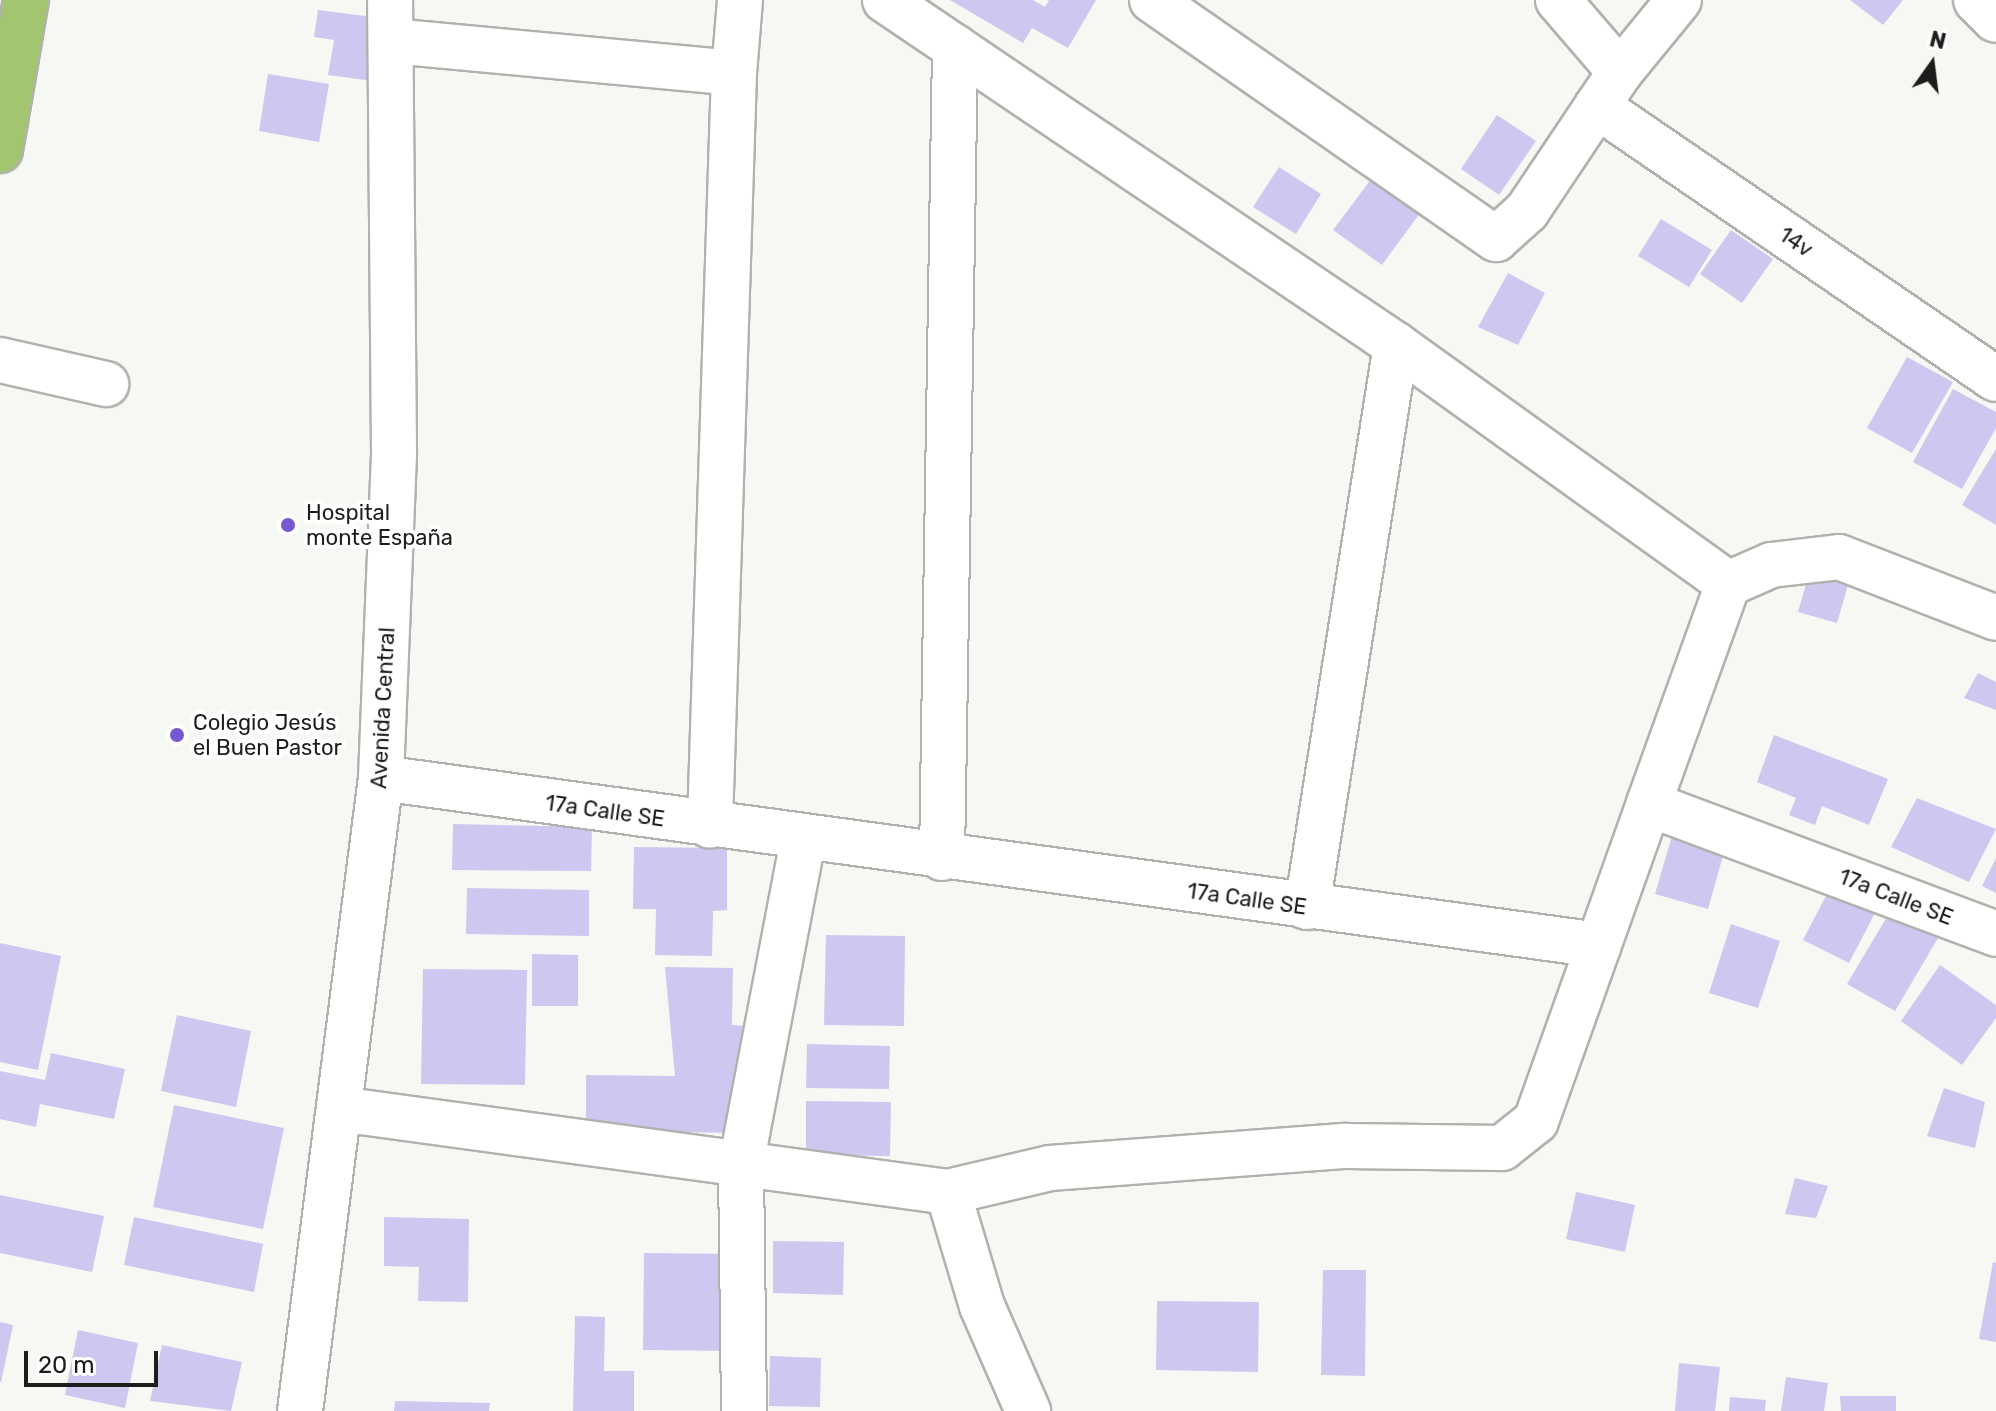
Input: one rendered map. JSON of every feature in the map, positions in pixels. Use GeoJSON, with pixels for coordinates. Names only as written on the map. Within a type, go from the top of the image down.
{"type":"FeatureCollection","features":[{"type":"Feature","properties":{"kind":"highway"},"geometry":{"type":"LineString","coordinates":[[0,150],[9,40],[26,0]]}},
{"type":"Feature","properties":{"kind":"street"},"geometry":{"type":"LineString","coordinates":[[710,826],[734,73],[740,0]]}},
{"type":"Feature","properties":{"kind":"street"},"geometry":{"type":"LineString","coordinates":[[885,0],[1396,345],[1728,584]]}},
{"type":"Feature","properties":{"kind":"street"},"geometry":{"type":"LineString","coordinates":[[1152,0],[1496,239],[1527,211],[1608,89],[1679,0]]}},
{"type":"Feature","properties":{"kind":"street","name":"14v"},"geometry":{"type":"LineString","coordinates":[[1558,0],[1608,89],[1996,379]]}},
{"type":"Feature","properties":{"kind":"street"},"geometry":{"type":"LineString","coordinates":[[1976,0],[1996,20]]}},
{"type":"Feature","properties":{"kind":"street"},"geometry":{"type":"LineString","coordinates":[[390,20],[734,73]]}},
{"type":"Feature","properties":{"kind":"street","name":"Avenida Central"},"geometry":{"type":"LineString","coordinates":[[300,1411],[381,778],[394,451],[390,20]]}},
{"type":"Feature","properties":{"kind":"street"},"geometry":{"type":"LineString","coordinates":[[942,858],[955,47]]}},
{"type":"Feature","properties":{"kind":"street"},"geometry":{"type":"LineString","coordinates":[[1307,907],[1396,345]]}},
{"type":"Feature","properties":{"kind":"street"},"geometry":{"type":"LineString","coordinates":[[0,360],[106,384]]}},
{"type":"Feature","properties":{"kind":"street"},"geometry":{"type":"LineString","coordinates":[[339,1109],[948,1192],[1050,1168],[1346,1146],[1502,1148],[1536,1121],[1728,584],[1771,565],[1839,557],[1996,618]]}},
{"type":"Feature","properties":{"kind":"street","name":"17a Calle SE"},"geometry":{"type":"LineString","coordinates":[[381,778],[803,839],[1599,945]]}},
{"type":"Feature","properties":{"kind":"street","name":"17a Calle SE"},"geometry":{"type":"LineString","coordinates":[[1649,804],[1996,934]]}},
{"type":"Feature","properties":{"kind":"street"},"geometry":{"type":"LineString","coordinates":[[744,1411],[741,1165],[803,839]]}},
{"type":"Feature","properties":{"kind":"street"},"geometry":{"type":"LineString","coordinates":[[948,1192],[982,1306],[1028,1411]]}},
{"type":"Feature","properties":{"kind":"building"},"geometry":{"type":"Polygon","coordinates":[[[950,0],[1033,0],[1045,7],[1049,0],[1096,0],[1068,48],[1032,28],[1023,43],[950,0]]]}},
{"type":"Feature","properties":{"kind":"building"},"geometry":{"type":"Polygon","coordinates":[[[1850,0],[1903,0],[1883,25],[1850,0]]]}},
{"type":"Feature","properties":{"kind":"building"},"geometry":{"type":"Polygon","coordinates":[[[318,10],[381,18],[373,81],[328,75],[334,40],[314,37],[318,10]]]}},
{"type":"Feature","properties":{"kind":"building"},"geometry":{"type":"Polygon","coordinates":[[[268,74],[329,84],[319,142],[259,131],[268,74]]]}},
{"type":"Feature","properties":{"kind":"building"},"geometry":{"type":"Polygon","coordinates":[[[1497,115],[1536,141],[1499,195],[1461,169],[1497,115]]]}},
{"type":"Feature","properties":{"kind":"building"},"geometry":{"type":"Polygon","coordinates":[[[1279,167],[1321,194],[1296,234],[1253,207],[1279,167]]]}},
{"type":"Feature","properties":{"kind":"building"},"geometry":{"type":"Polygon","coordinates":[[[1372,178],[1420,213],[1382,265],[1333,230],[1372,178]]]}},
{"type":"Feature","properties":{"kind":"building"},"geometry":{"type":"Polygon","coordinates":[[[1661,219],[1712,250],[1689,287],[1638,256],[1661,219]]]}},
{"type":"Feature","properties":{"kind":"building"},"geometry":{"type":"Polygon","coordinates":[[[1731,230],[1773,259],[1742,303],[1700,274],[1731,230]]]}},
{"type":"Feature","properties":{"kind":"building"},"geometry":{"type":"Polygon","coordinates":[[[1508,273],[1545,293],[1518,345],[1478,327],[1508,273]]]}},
{"type":"Feature","properties":{"kind":"building"},"geometry":{"type":"Polygon","coordinates":[[[1907,357],[1953,382],[1912,453],[1867,428],[1907,357]]]}},
{"type":"Feature","properties":{"kind":"building"},"geometry":{"type":"Polygon","coordinates":[[[1953,389],[1996,412],[1996,428],[1962,489],[1913,462],[1953,389]]]}},
{"type":"Feature","properties":{"kind":"building"},"geometry":{"type":"Polygon","coordinates":[[[1996,449],[1996,525],[1962,505],[1996,449]]]}},
{"type":"Feature","properties":{"kind":"building"},"geometry":{"type":"Polygon","coordinates":[[[1811,567],[1850,578],[1837,623],[1798,612],[1811,567]]]}},
{"type":"Feature","properties":{"kind":"building"},"geometry":{"type":"Polygon","coordinates":[[[1978,673],[1996,682],[1996,710],[1964,698],[1978,673]]]}},
{"type":"Feature","properties":{"kind":"building"},"geometry":{"type":"Polygon","coordinates":[[[1774,735],[1888,779],[1869,825],[1822,806],[1815,825],[1789,815],[1796,798],[1757,782],[1774,735]]]}},
{"type":"Feature","properties":{"kind":"building"},"geometry":{"type":"Polygon","coordinates":[[[1917,798],[1996,829],[1969,882],[1891,847],[1917,798]]]}},
{"type":"Feature","properties":{"kind":"building"},"geometry":{"type":"Polygon","coordinates":[[[453,824],[592,827],[591,871],[452,870],[453,824]]]}},
{"type":"Feature","properties":{"kind":"building"},"geometry":{"type":"Polygon","coordinates":[[[1674,829],[1726,845],[1708,909],[1655,894],[1674,829]]]}},
{"type":"Feature","properties":{"kind":"building"},"geometry":{"type":"Polygon","coordinates":[[[634,847],[727,848],[727,910],[713,911],[712,956],[655,955],[656,909],[633,909],[634,847]]]}},
{"type":"Feature","properties":{"kind":"building"},"geometry":{"type":"Polygon","coordinates":[[[1996,858],[1996,893],[1982,886],[1996,858]]]}},
{"type":"Feature","properties":{"kind":"building"},"geometry":{"type":"Polygon","coordinates":[[[467,888],[589,890],[589,936],[466,934],[467,888]]]}},
{"type":"Feature","properties":{"kind":"building"},"geometry":{"type":"Polygon","coordinates":[[[1830,888],[1876,911],[1849,963],[1803,940],[1830,888]]]}},
{"type":"Feature","properties":{"kind":"building"},"geometry":{"type":"Polygon","coordinates":[[[1891,910],[1938,938],[1895,1011],[1847,984],[1891,910]]]}},
{"type":"Feature","properties":{"kind":"building"},"geometry":{"type":"Polygon","coordinates":[[[1731,924],[1780,941],[1758,1008],[1709,993],[1731,924]]]}},
{"type":"Feature","properties":{"kind":"building"},"geometry":{"type":"Polygon","coordinates":[[[826,935],[905,936],[904,1026],[824,1025],[826,935]]]}},
{"type":"Feature","properties":{"kind":"building"},"geometry":{"type":"Polygon","coordinates":[[[0,943],[61,956],[38,1070],[0,1062],[0,943]]]}},
{"type":"Feature","properties":{"kind":"building"},"geometry":{"type":"Polygon","coordinates":[[[532,954],[578,955],[578,1006],[532,1006],[532,954]]]}},
{"type":"Feature","properties":{"kind":"building"},"geometry":{"type":"Polygon","coordinates":[[[1940,965],[1996,1005],[1996,1018],[1962,1065],[1901,1021],[1940,965]]]}},
{"type":"Feature","properties":{"kind":"building"},"geometry":{"type":"Polygon","coordinates":[[[665,967],[733,968],[732,1025],[745,1026],[743,1133],[586,1131],[586,1075],[675,1076],[665,967]]]}},
{"type":"Feature","properties":{"kind":"building"},"geometry":{"type":"Polygon","coordinates":[[[423,969],[527,970],[525,1085],[421,1084],[423,969]]]}},
{"type":"Feature","properties":{"kind":"building"},"geometry":{"type":"Polygon","coordinates":[[[177,1015],[251,1031],[236,1107],[161,1091],[177,1015]]]}},
{"type":"Feature","properties":{"kind":"building"},"geometry":{"type":"Polygon","coordinates":[[[807,1044],[890,1046],[889,1089],[806,1088],[807,1044]]]}},
{"type":"Feature","properties":{"kind":"building"},"geometry":{"type":"Polygon","coordinates":[[[51,1053],[125,1069],[114,1119],[40,1104],[36,1127],[0,1119],[0,1071],[45,1080],[51,1053]]]}},
{"type":"Feature","properties":{"kind":"building"},"geometry":{"type":"Polygon","coordinates":[[[1944,1088],[1985,1102],[1975,1148],[1927,1136],[1944,1088]]]}},
{"type":"Feature","properties":{"kind":"building"},"geometry":{"type":"Polygon","coordinates":[[[806,1101],[891,1102],[890,1156],[806,1155],[806,1101]]]}},
{"type":"Feature","properties":{"kind":"building"},"geometry":{"type":"Polygon","coordinates":[[[174,1105],[284,1128],[263,1229],[153,1207],[174,1105]]]}},
{"type":"Feature","properties":{"kind":"building"},"geometry":{"type":"Polygon","coordinates":[[[1795,1178],[1828,1186],[1816,1218],[1785,1214],[1795,1178]]]}},
{"type":"Feature","properties":{"kind":"building"},"geometry":{"type":"Polygon","coordinates":[[[1576,1192],[1635,1205],[1625,1252],[1566,1239],[1576,1192]]]}},
{"type":"Feature","properties":{"kind":"building"},"geometry":{"type":"Polygon","coordinates":[[[0,1195],[104,1216],[92,1272],[0,1253],[0,1195]]]}},
{"type":"Feature","properties":{"kind":"building"},"geometry":{"type":"Polygon","coordinates":[[[134,1217],[263,1244],[254,1292],[124,1265],[134,1217]]]}},
{"type":"Feature","properties":{"kind":"building"},"geometry":{"type":"Polygon","coordinates":[[[384,1217],[469,1219],[468,1302],[418,1301],[419,1267],[384,1266],[384,1217]]]}},
{"type":"Feature","properties":{"kind":"building"},"geometry":{"type":"Polygon","coordinates":[[[773,1241],[844,1242],[843,1295],[773,1293],[773,1241]]]}},
{"type":"Feature","properties":{"kind":"building"},"geometry":{"type":"Polygon","coordinates":[[[644,1253],[735,1254],[733,1351],[643,1350],[644,1253]]]}},
{"type":"Feature","properties":{"kind":"building"},"geometry":{"type":"Polygon","coordinates":[[[1993,1262],[1996,1263],[1996,1342],[1979,1339],[1993,1262]]]}},
{"type":"Feature","properties":{"kind":"building"},"geometry":{"type":"Polygon","coordinates":[[[1323,1270],[1366,1270],[1365,1376],[1321,1375],[1323,1270]]]}},
{"type":"Feature","properties":{"kind":"building"},"geometry":{"type":"Polygon","coordinates":[[[1157,1301],[1259,1302],[1258,1372],[1156,1370],[1157,1301]]]}},
{"type":"Feature","properties":{"kind":"building"},"geometry":{"type":"Polygon","coordinates":[[[575,1316],[605,1317],[604,1371],[634,1371],[634,1411],[573,1411],[575,1316]]]}},
{"type":"Feature","properties":{"kind":"building"},"geometry":{"type":"Polygon","coordinates":[[[0,1322],[13,1325],[1,1382],[0,1382],[0,1322]]]}},
{"type":"Feature","properties":{"kind":"building"},"geometry":{"type":"Polygon","coordinates":[[[78,1330],[138,1343],[125,1408],[65,1395],[78,1330]]]}},
{"type":"Feature","properties":{"kind":"building"},"geometry":{"type":"Polygon","coordinates":[[[162,1345],[242,1362],[231,1411],[150,1401],[162,1345]]]}},
{"type":"Feature","properties":{"kind":"building"},"geometry":{"type":"Polygon","coordinates":[[[770,1356],[821,1358],[820,1407],[769,1406],[770,1356]]]}},
{"type":"Feature","properties":{"kind":"building"},"geometry":{"type":"Polygon","coordinates":[[[1679,1363],[1720,1367],[1715,1411],[1675,1411],[1679,1363]]]}},
{"type":"Feature","properties":{"kind":"building"},"geometry":{"type":"Polygon","coordinates":[[[1786,1377],[1828,1383],[1824,1411],[1781,1411],[1786,1377]]]}},
{"type":"Feature","properties":{"kind":"building"},"geometry":{"type":"Polygon","coordinates":[[[1840,1396],[1896,1396],[1896,1411],[1841,1411],[1840,1396]]]}},
{"type":"Feature","properties":{"kind":"building"},"geometry":{"type":"Polygon","coordinates":[[[1730,1397],[1766,1400],[1765,1411],[1729,1411],[1730,1397]]]}},
{"type":"Feature","properties":{"kind":"building"},"geometry":{"type":"Polygon","coordinates":[[[395,1401],[490,1403],[489,1411],[394,1411],[395,1401]]]}},
{"type":"Feature","properties":{"kind":"place","name":"Hospital monte España"},"geometry":{"type":"Point","coordinates":[288,525]}},
{"type":"Feature","properties":{"kind":"place","name":"Colegio Jesús el Buen Pastor"},"geometry":{"type":"Point","coordinates":[177,735]}}]}
